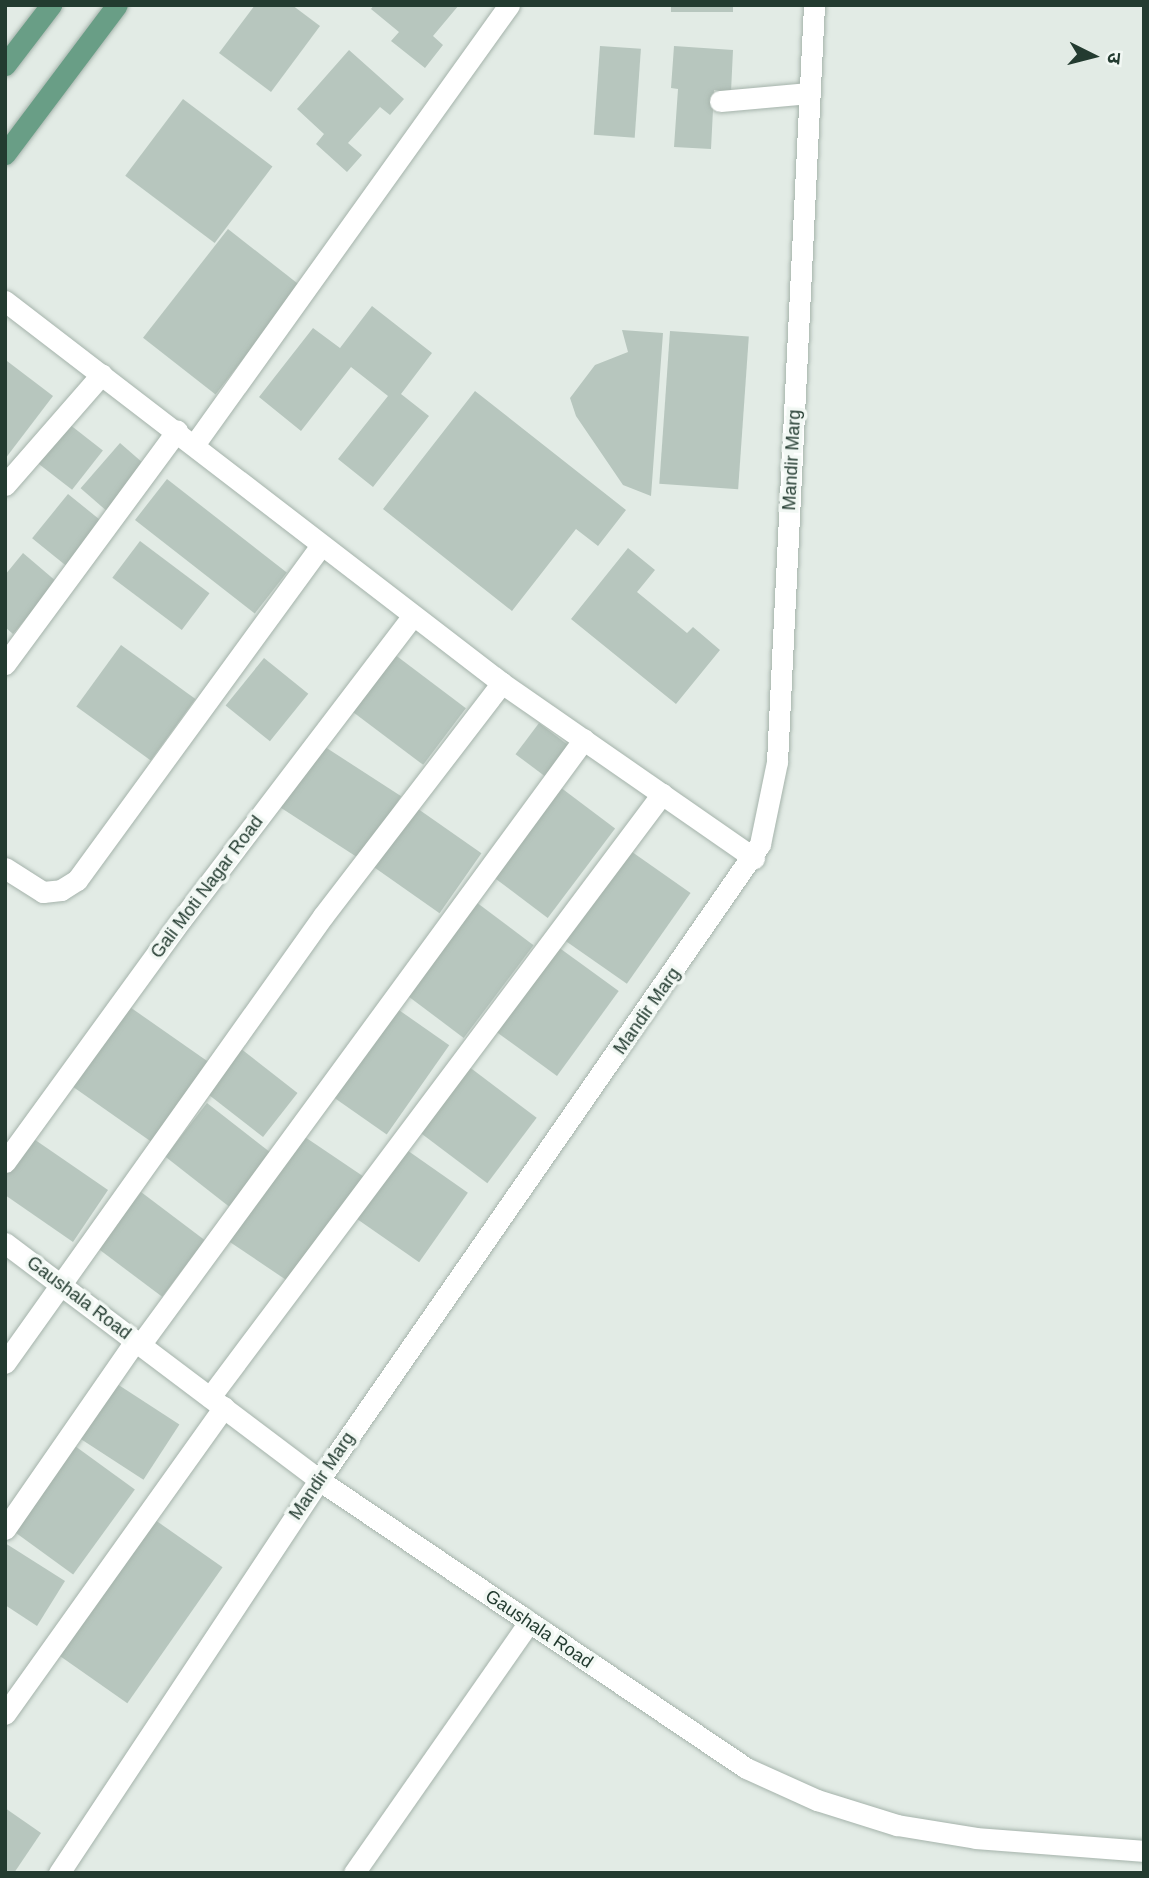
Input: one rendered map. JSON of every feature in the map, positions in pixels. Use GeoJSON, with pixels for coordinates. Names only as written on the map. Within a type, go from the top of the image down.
{"type":"FeatureCollection","features":[{"type":"Feature","properties":{"kind":"main road"},"geometry":{"type":"LineString","coordinates":[[5,65],[51,5]]}},
{"type":"Feature","properties":{"kind":"main road"},"geometry":{"type":"LineString","coordinates":[[5,154],[117,5]]}},
{"type":"Feature","properties":{"kind":"street"},"geometry":{"type":"LineString","coordinates":[[194,445],[509,5]]}},
{"type":"Feature","properties":{"kind":"street","name":"Mandir Marg"},"geometry":{"type":"LineString","coordinates":[[59,1873],[318,1480],[754,858],[765,828],[777,762],[814,5]]}},
{"type":"Feature","properties":{"kind":"street"},"geometry":{"type":"LineString","coordinates":[[720,101],[810,93]]}},
{"type":"Feature","properties":{"kind":"street"},"geometry":{"type":"LineString","coordinates":[[5,301],[502,683],[754,858]]}},
{"type":"Feature","properties":{"kind":"street"},"geometry":{"type":"LineString","coordinates":[[5,485],[102,374]]}},
{"type":"Feature","properties":{"kind":"street"},"geometry":{"type":"LineString","coordinates":[[9,650],[177,431]]}},
{"type":"Feature","properties":{"kind":"street"},"geometry":{"type":"LineString","coordinates":[[5,868],[43,891],[61,890],[77,880],[321,546]]}},
{"type":"Feature","properties":{"kind":"street","name":"Gali Moti Nagar Road"},"geometry":{"type":"LineString","coordinates":[[5,1162],[181,920],[413,616]]}},
{"type":"Feature","properties":{"kind":"street"},"geometry":{"type":"LineString","coordinates":[[5,1363],[323,916],[502,683]]}},
{"type":"Feature","properties":{"kind":"street"},"geometry":{"type":"LineString","coordinates":[[5,1529],[138,1343],[584,739]]}},
{"type":"Feature","properties":{"kind":"street"},"geometry":{"type":"LineString","coordinates":[[5,1714],[217,1402],[662,794]]}},
{"type":"Feature","properties":{"kind":"street","name":"Gaushala Road"},"geometry":{"type":"LineString","coordinates":[[5,1243],[318,1480],[746,1768],[817,1800],[897,1825],[976,1838],[1144,1851]]}},
{"type":"Feature","properties":{"kind":"street"},"geometry":{"type":"LineString","coordinates":[[354,1873],[529,1622]]}},
{"type":"Feature","properties":{"kind":"building"},"geometry":{"type":"Polygon","coordinates":[[[255,5],[292,5],[320,26],[271,92],[219,53],[255,5]]]}},
{"type":"Feature","properties":{"kind":"building"},"geometry":{"type":"Polygon","coordinates":[[[374,5],[459,5],[433,36],[443,45],[425,68],[391,41],[399,32],[371,9],[374,5]]]}},
{"type":"Feature","properties":{"kind":"building"},"geometry":{"type":"Polygon","coordinates":[[[671,5],[733,5],[733,12],[671,12],[671,5]]]}},
{"type":"Feature","properties":{"kind":"building"},"geometry":{"type":"Polygon","coordinates":[[[600,46],[641,49],[635,138],[594,135],[600,46]]]}},
{"type":"Feature","properties":{"kind":"building"},"geometry":{"type":"Polygon","coordinates":[[[674,46],[733,50],[731,92],[714,90],[711,149],[674,147],[678,89],[671,88],[674,46]]]}},
{"type":"Feature","properties":{"kind":"building"},"geometry":{"type":"Polygon","coordinates":[[[349,50],[404,99],[390,115],[380,107],[348,143],[362,155],[347,172],[316,144],[324,134],[297,109],[349,50]]]}},
{"type":"Feature","properties":{"kind":"building"},"geometry":{"type":"Polygon","coordinates":[[[183,99],[272,166],[215,243],[125,176],[183,99]]]}},
{"type":"Feature","properties":{"kind":"building"},"geometry":{"type":"Polygon","coordinates":[[[228,229],[300,286],[216,394],[143,338],[228,229]]]}},
{"type":"Feature","properties":{"kind":"building"},"geometry":{"type":"Polygon","coordinates":[[[372,306],[432,353],[401,394],[429,416],[373,487],[338,459],[388,396],[351,367],[301,431],[259,397],[313,328],[340,348],[372,306]]]}},
{"type":"Feature","properties":{"kind":"building"},"geometry":{"type":"Polygon","coordinates":[[[622,330],[663,333],[651,496],[623,485],[576,416],[570,398],[595,365],[628,352],[622,330]]]}},
{"type":"Feature","properties":{"kind":"building"},"geometry":{"type":"Polygon","coordinates":[[[670,331],[749,337],[738,489],[659,484],[670,331]]]}},
{"type":"Feature","properties":{"kind":"building"},"geometry":{"type":"Polygon","coordinates":[[[7,361],[53,396],[5,459],[5,363],[7,361]]]}},
{"type":"Feature","properties":{"kind":"building"},"geometry":{"type":"Polygon","coordinates":[[[475,391],[626,510],[598,546],[576,529],[512,611],[383,509],[475,391]]]}},
{"type":"Feature","properties":{"kind":"building"},"geometry":{"type":"Polygon","coordinates":[[[69,424],[103,450],[72,490],[38,463],[69,424]]]}},
{"type":"Feature","properties":{"kind":"building"},"geometry":{"type":"Polygon","coordinates":[[[120,443],[146,466],[107,511],[81,488],[120,443]]]}},
{"type":"Feature","properties":{"kind":"building"},"geometry":{"type":"Polygon","coordinates":[[[167,479],[287,573],[255,614],[135,520],[167,479]]]}},
{"type":"Feature","properties":{"kind":"building"},"geometry":{"type":"Polygon","coordinates":[[[68,494],[101,521],[66,565],[32,538],[68,494]]]}},
{"type":"Feature","properties":{"kind":"building"},"geometry":{"type":"Polygon","coordinates":[[[140,541],[209,593],[182,630],[112,578],[140,541]]]}},
{"type":"Feature","properties":{"kind":"building"},"geometry":{"type":"Polygon","coordinates":[[[628,548],[655,570],[637,592],[687,633],[693,627],[720,650],[676,704],[571,619],[628,548]]]}},
{"type":"Feature","properties":{"kind":"building"},"geometry":{"type":"Polygon","coordinates":[[[23,553],[57,582],[13,634],[5,627],[5,575],[23,553]]]}},
{"type":"Feature","properties":{"kind":"building"},"geometry":{"type":"Polygon","coordinates":[[[121,645],[195,699],[151,761],[76,706],[121,645]]]}},
{"type":"Feature","properties":{"kind":"building"},"geometry":{"type":"Polygon","coordinates":[[[394,654],[466,708],[423,765],[351,711],[394,654]]]}},
{"type":"Feature","properties":{"kind":"building"},"geometry":{"type":"Polygon","coordinates":[[[264,658],[308,694],[270,741],[226,705],[264,658]]]}},
{"type":"Feature","properties":{"kind":"building"},"geometry":{"type":"Polygon","coordinates":[[[539,723],[573,749],[550,780],[516,754],[539,723]]]}},
{"type":"Feature","properties":{"kind":"building"},"geometry":{"type":"Polygon","coordinates":[[[319,743],[401,796],[360,859],[278,806],[319,743]]]}},
{"type":"Feature","properties":{"kind":"building"},"geometry":{"type":"Polygon","coordinates":[[[556,784],[615,829],[548,918],[489,873],[556,784]]]}},
{"type":"Feature","properties":{"kind":"building"},"geometry":{"type":"Polygon","coordinates":[[[411,804],[481,853],[440,913],[369,864],[411,804]]]}},
{"type":"Feature","properties":{"kind":"building"},"geometry":{"type":"Polygon","coordinates":[[[625,847],[691,893],[627,984],[561,938],[625,847]]]}},
{"type":"Feature","properties":{"kind":"building"},"geometry":{"type":"Polygon","coordinates":[[[476,902],[534,945],[464,1038],[406,995],[476,902]]]}},
{"type":"Feature","properties":{"kind":"building"},"geometry":{"type":"Polygon","coordinates":[[[554,944],[619,991],[557,1076],[492,1029],[554,944]]]}},
{"type":"Feature","properties":{"kind":"building"},"geometry":{"type":"Polygon","coordinates":[[[127,1005],[209,1062],[153,1143],[71,1085],[127,1005]]]}},
{"type":"Feature","properties":{"kind":"building"},"geometry":{"type":"Polygon","coordinates":[[[396,1008],[449,1045],[387,1135],[333,1097],[396,1008]]]}},
{"type":"Feature","properties":{"kind":"building"},"geometry":{"type":"Polygon","coordinates":[[[240,1048],[298,1093],[263,1137],[206,1092],[240,1048]]]}},
{"type":"Feature","properties":{"kind":"building"},"geometry":{"type":"Polygon","coordinates":[[[468,1066],[537,1118],[487,1183],[419,1131],[468,1066]]]}},
{"type":"Feature","properties":{"kind":"building"},"geometry":{"type":"Polygon","coordinates":[[[207,1103],[271,1153],[229,1206],[165,1157],[207,1103]]]}},
{"type":"Feature","properties":{"kind":"building"},"geometry":{"type":"Polygon","coordinates":[[[299,1133],[365,1178],[293,1285],[227,1240],[299,1133]]]}},
{"type":"Feature","properties":{"kind":"building"},"geometry":{"type":"Polygon","coordinates":[[[28,1135],[108,1190],[73,1242],[5,1195],[5,1168],[28,1135]]]}},
{"type":"Feature","properties":{"kind":"building"},"geometry":{"type":"Polygon","coordinates":[[[404,1148],[468,1193],[419,1262],[355,1218],[404,1148]]]}},
{"type":"Feature","properties":{"kind":"building"},"geometry":{"type":"Polygon","coordinates":[[[141,1192],[205,1240],[162,1297],[98,1249],[141,1192]]]}},
{"type":"Feature","properties":{"kind":"building"},"geometry":{"type":"Polygon","coordinates":[[[114,1382],[179,1424],[143,1480],[78,1437],[114,1382]]]}},
{"type":"Feature","properties":{"kind":"building"},"geometry":{"type":"Polygon","coordinates":[[[75,1446],[135,1489],[73,1574],[13,1531],[75,1446]]]}},
{"type":"Feature","properties":{"kind":"building"},"geometry":{"type":"Polygon","coordinates":[[[148,1515],[223,1567],[127,1703],[53,1651],[148,1515]]]}},
{"type":"Feature","properties":{"kind":"building"},"geometry":{"type":"Polygon","coordinates":[[[5,1543],[65,1581],[37,1626],[5,1605],[5,1543]]]}},
{"type":"Feature","properties":{"kind":"building"},"geometry":{"type":"Polygon","coordinates":[[[5,1808],[41,1833],[14,1873],[5,1873],[5,1808]]]}}]}
